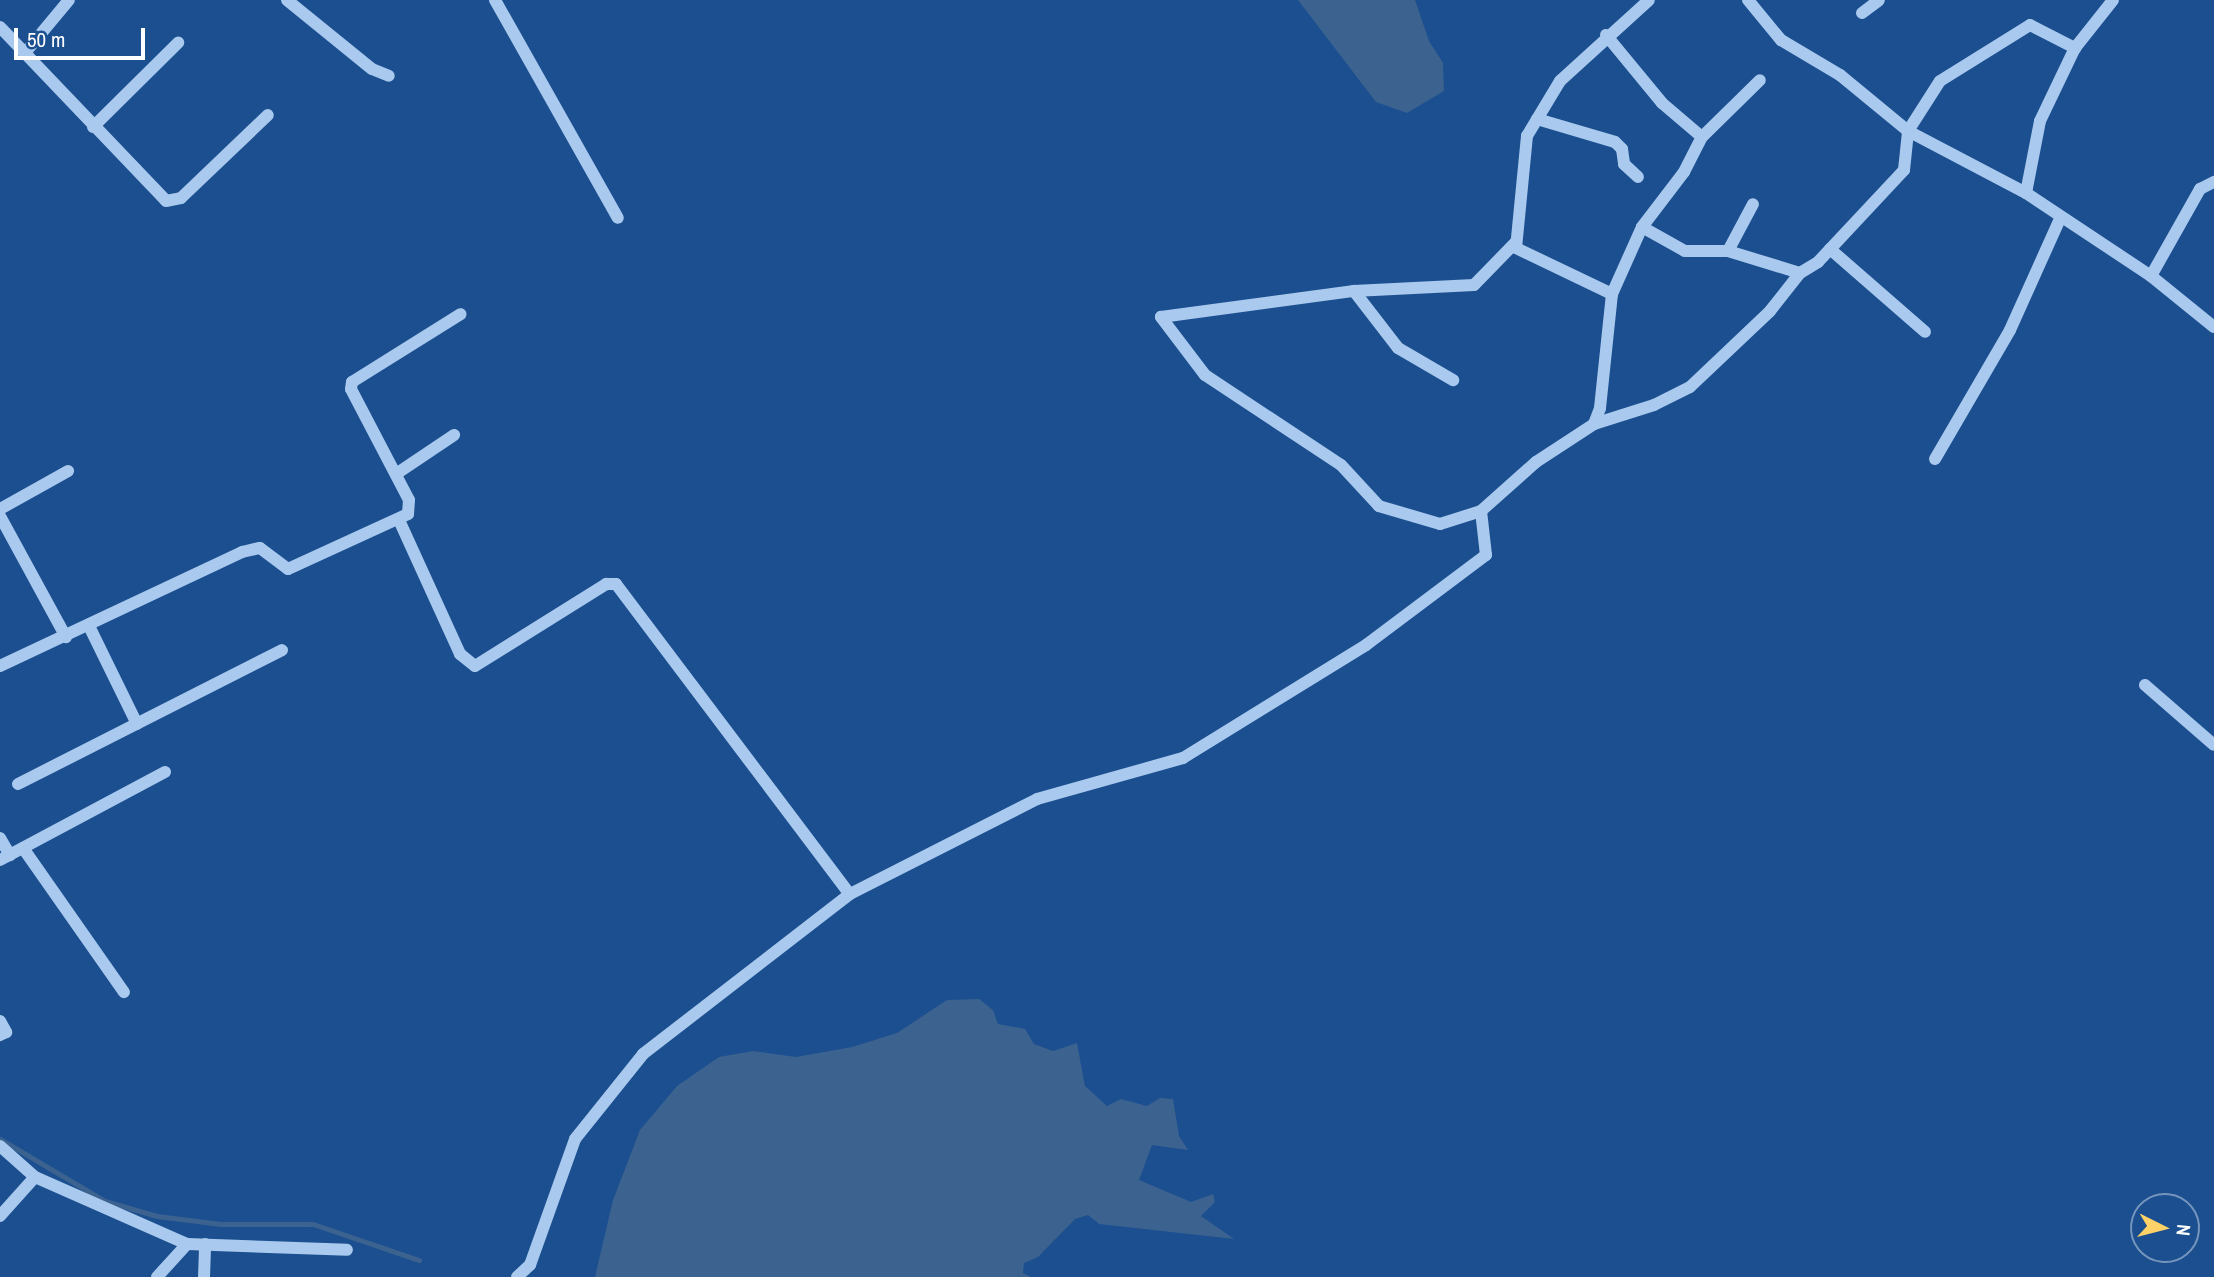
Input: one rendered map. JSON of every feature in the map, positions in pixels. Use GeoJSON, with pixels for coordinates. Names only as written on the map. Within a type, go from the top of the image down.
{"type":"FeatureCollection","features":[{"type":"Feature","properties":{"kind":"street"},"geometry":{"type":"LineString","coordinates":[[24,54],[69,0]]}},
{"type":"Feature","properties":{"kind":"street"},"geometry":{"type":"LineString","coordinates":[[287,0],[372,68],[388,76]]}},
{"type":"Feature","properties":{"kind":"street"},"geometry":{"type":"LineString","coordinates":[[495,0],[618,218]]}},
{"type":"Feature","properties":{"kind":"street"},"geometry":{"type":"LineString","coordinates":[[1612,293],[1516,248],[1527,136],[1560,81],[1606,35],[1649,0]]}},
{"type":"Feature","properties":{"kind":"street"},"geometry":{"type":"LineString","coordinates":[[1748,0],[1781,40],[1840,75],[1908,131],[2026,193],[2060,219],[2151,276],[2212,322]]}},
{"type":"Feature","properties":{"kind":"street"},"geometry":{"type":"LineString","coordinates":[[1861,13],[1879,0]]}},
{"type":"Feature","properties":{"kind":"street"},"geometry":{"type":"LineString","coordinates":[[2026,193],[2040,121],[2075,48],[2113,0]]}},
{"type":"Feature","properties":{"kind":"street"},"geometry":{"type":"LineString","coordinates":[[1516,242],[1474,285],[1354,291],[1161,317],[1205,375],[1341,465],[1379,506],[1440,524],[1481,511],[1536,462],[1594,424],[1654,405],[1690,387],[1770,311],[1800,273],[1830,249],[1904,170],[1908,131],[1940,81],[2030,24],[2075,48]]}},
{"type":"Feature","properties":{"kind":"street"},"geometry":{"type":"LineString","coordinates":[[0,27],[155,194],[173,201],[268,115]]}},
{"type":"Feature","properties":{"kind":"street"},"geometry":{"type":"LineString","coordinates":[[1606,35],[1662,103],[1702,138]]}},
{"type":"Feature","properties":{"kind":"street"},"geometry":{"type":"LineString","coordinates":[[93,127],[178,43]]}},
{"type":"Feature","properties":{"kind":"street"},"geometry":{"type":"LineString","coordinates":[[1594,424],[1600,408],[1612,293],[1642,227],[1684,172],[1702,138],[1760,80]]}},
{"type":"Feature","properties":{"kind":"street"},"geometry":{"type":"LineString","coordinates":[[1537,119],[1615,142],[1622,149],[1624,164],[1638,177]]}},
{"type":"Feature","properties":{"kind":"street"},"geometry":{"type":"LineString","coordinates":[[2151,276],[2200,189],[2214,182]]}},
{"type":"Feature","properties":{"kind":"street"},"geometry":{"type":"LineString","coordinates":[[1728,251],[1754,204]]}},
{"type":"Feature","properties":{"kind":"street"},"geometry":{"type":"LineString","coordinates":[[1935,459],[2010,330],[2060,219]]}},
{"type":"Feature","properties":{"kind":"street"},"geometry":{"type":"LineString","coordinates":[[1642,227],[1685,251],[1728,251],[1800,273]]}},
{"type":"Feature","properties":{"kind":"street"},"geometry":{"type":"LineString","coordinates":[[1830,249],[1925,332]]}},
{"type":"Feature","properties":{"kind":"street"},"geometry":{"type":"LineString","coordinates":[[1354,291],[1398,348],[1453,380]]}},
{"type":"Feature","properties":{"kind":"street"},"geometry":{"type":"LineString","coordinates":[[0,666],[242,552],[260,548],[288,569],[398,520],[410,508],[396,474],[351,389],[352,382],[461,314]]}},
{"type":"Feature","properties":{"kind":"street"},"geometry":{"type":"LineString","coordinates":[[396,474],[454,435]]}},
{"type":"Feature","properties":{"kind":"street"},"geometry":{"type":"LineString","coordinates":[[0,509],[68,471]]}},
{"type":"Feature","properties":{"kind":"street"},"geometry":{"type":"LineString","coordinates":[[517,1277],[530,1265],[575,1139],[643,1054],[850,894],[1037,799],[1183,758],[1366,645],[1486,555],[1481,511]]}},
{"type":"Feature","properties":{"kind":"street"},"geometry":{"type":"LineString","coordinates":[[0,516],[66,637]]}},
{"type":"Feature","properties":{"kind":"street"},"geometry":{"type":"LineString","coordinates":[[398,520],[460,654],[470,664],[488,662],[606,584],[616,584],[850,894]]}},
{"type":"Feature","properties":{"kind":"street"},"geometry":{"type":"LineString","coordinates":[[89,626],[137,724]]}},
{"type":"Feature","properties":{"kind":"street"},"geometry":{"type":"LineString","coordinates":[[18,784],[282,650]]}},
{"type":"Feature","properties":{"kind":"street"},"geometry":{"type":"LineString","coordinates":[[2146,685],[2214,745]]}},
{"type":"Feature","properties":{"kind":"street"},"geometry":{"type":"LineString","coordinates":[[0,838],[5,857],[165,772]]}},
{"type":"Feature","properties":{"kind":"street"},"geometry":{"type":"LineString","coordinates":[[23,848],[124,992]]}},
{"type":"Feature","properties":{"kind":"street"},"geometry":{"type":"LineString","coordinates":[[0,1021],[6,1032],[0,1035]]}},
{"type":"Feature","properties":{"kind":"street"},"geometry":{"type":"LineString","coordinates":[[0,1146],[35,1177],[187,1244],[347,1250]]}},
{"type":"Feature","properties":{"kind":"street"},"geometry":{"type":"LineString","coordinates":[[0,1216],[35,1177]]}},
{"type":"Feature","properties":{"kind":"street"},"geometry":{"type":"LineString","coordinates":[[157,1277],[187,1244]]}},
{"type":"Feature","properties":{"kind":"street"},"geometry":{"type":"LineString","coordinates":[[204,1277],[205,1244]]}},
{"type":"Feature","properties":{"kind":"water"},"geometry":{"type":"Polygon","coordinates":[[[1298,0],[1415,0],[1429,41],[1443,63],[1444,91],[1407,113],[1376,102],[1298,0]]]}},
{"type":"Feature","properties":{"kind":"water"},"geometry":{"type":"Polygon","coordinates":[[[979,999],[993,1010],[998,1024],[1025,1029],[1034,1044],[1053,1051],[1077,1043],[1085,1086],[1107,1106],[1121,1099],[1147,1106],[1160,1098],[1173,1099],[1179,1136],[1188,1150],[1152,1145],[1139,1180],[1191,1202],[1213,1194],[1215,1202],[1201,1216],[1234,1239],[1099,1224],[1088,1215],[1075,1219],[1038,1257],[1024,1263],[1023,1273],[1031,1277],[595,1277],[613,1200],[640,1130],[677,1086],[719,1057],[753,1051],[796,1057],[852,1047],[897,1033],[947,1000],[979,999]]]}},
{"type":"Feature","properties":{"kind":"waterway"},"geometry":{"type":"LineString","coordinates":[[0,1139],[105,1201],[157,1216],[220,1224],[313,1224],[419,1260]]}}]}
